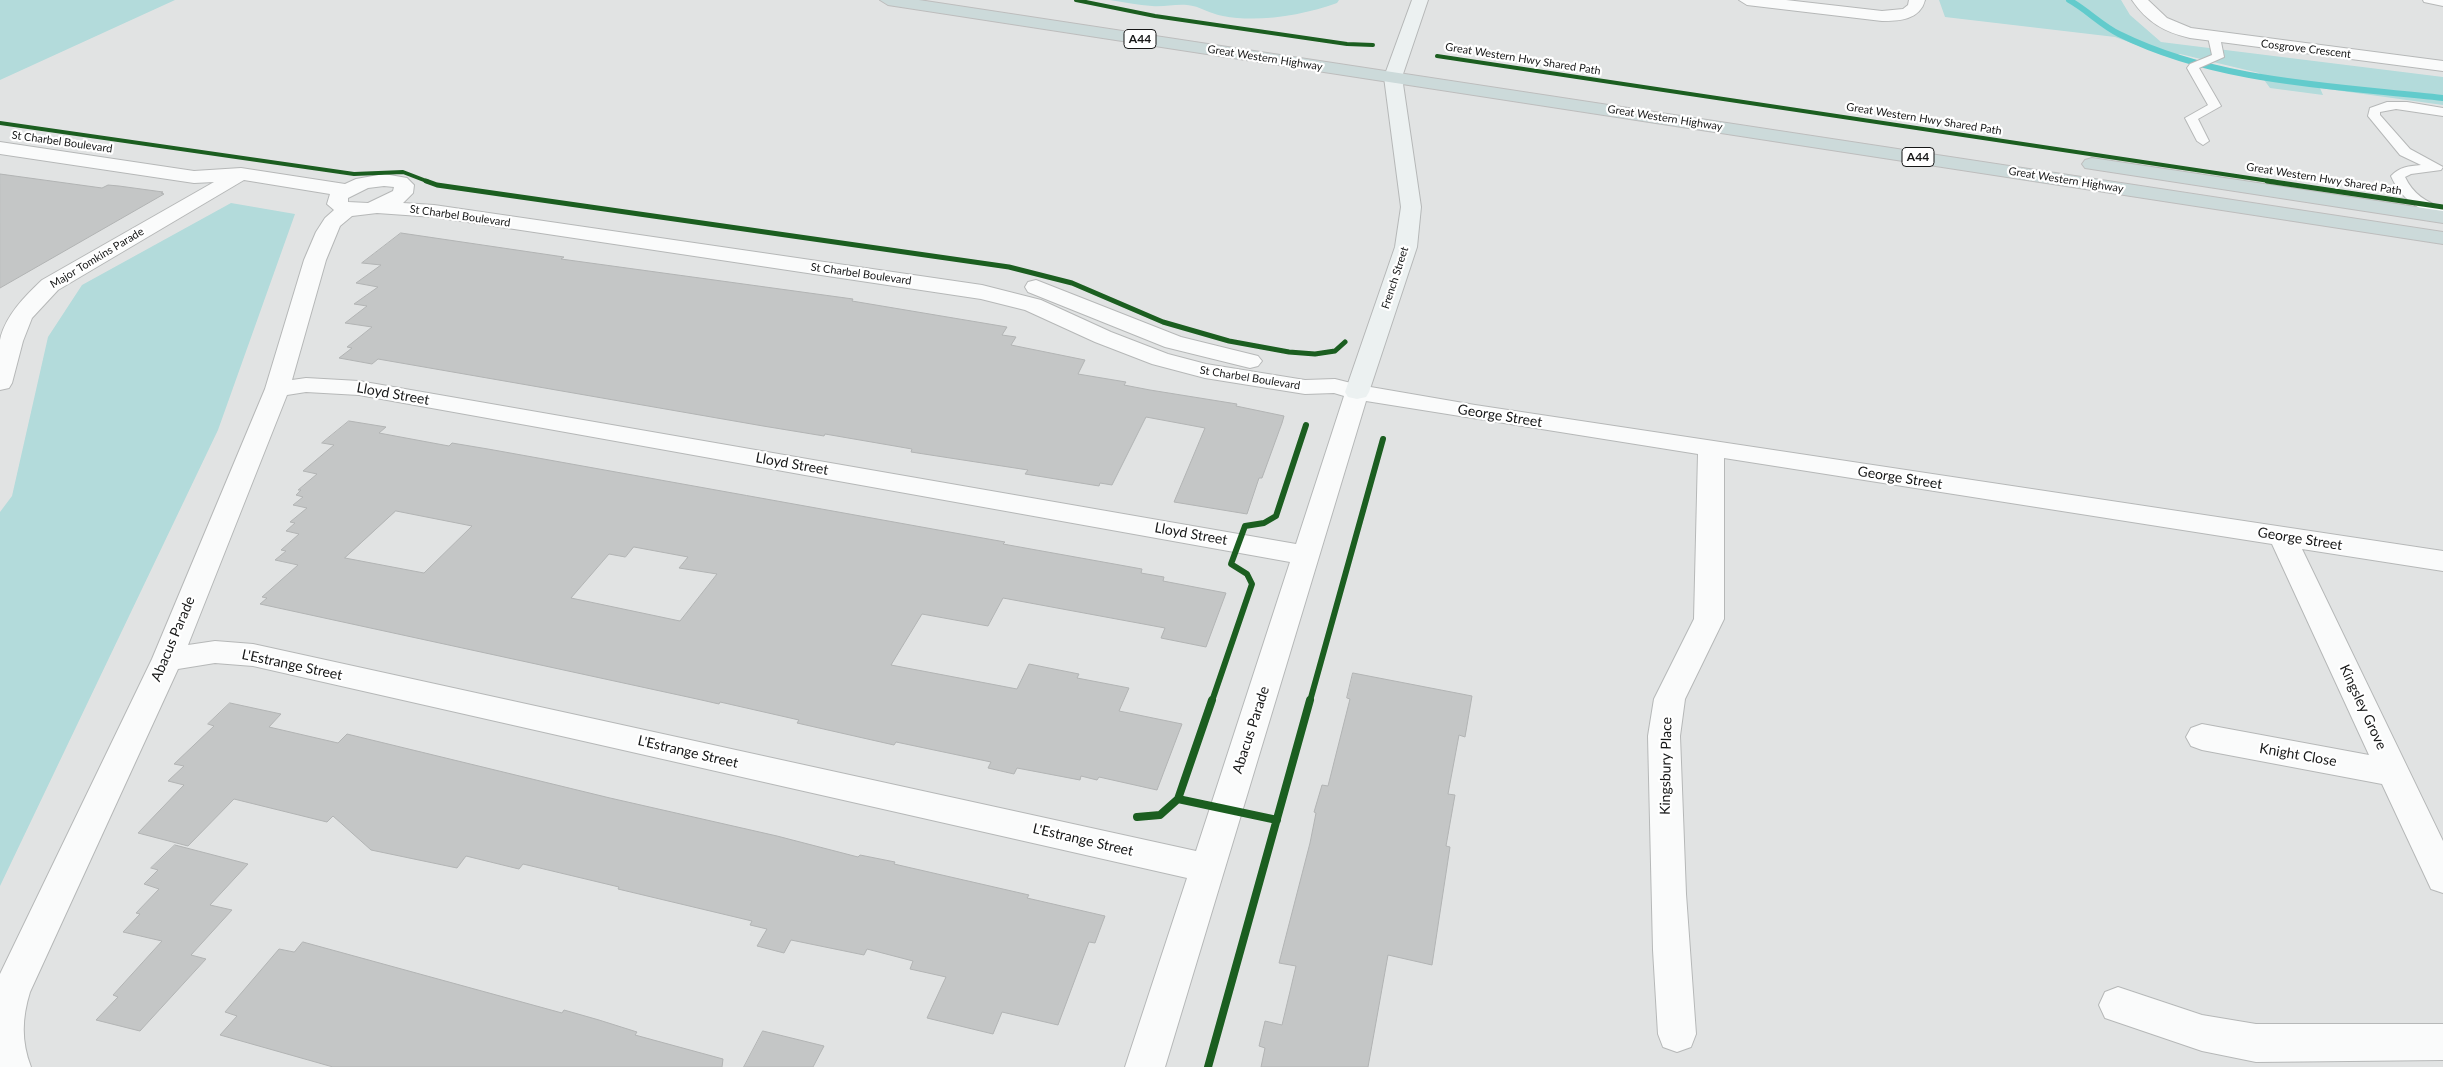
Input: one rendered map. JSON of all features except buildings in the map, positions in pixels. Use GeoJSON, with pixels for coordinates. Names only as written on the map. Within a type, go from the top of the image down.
{"type":"FeatureCollection","features":[{"type":"Feature","properties":{"kind":"highway","name":"Great Western Highway"},"geometry":{"type":"LineString","coordinates":[[888,0],[2443,215]]}},
{"type":"Feature","properties":{"kind":"highway","name":"Great Western Highway"},"geometry":{"type":"LineString","coordinates":[[987,0],[1396,69],[2443,238]]}},
{"type":"Feature","properties":{"kind":"street"},"geometry":{"type":"LineString","coordinates":[[1396,69],[1420,0]]}},
{"type":"Feature","properties":{"kind":"street"},"geometry":{"type":"LineString","coordinates":[[1747,0],[1882,16],[1900,15],[1911,11],[1916,6],[1917,0]]}},
{"type":"Feature","properties":{"kind":"street","name":"Cosgrove Crescent"},"geometry":{"type":"LineString","coordinates":[[2140,0],[2154,18],[2170,27],[2216,41],[2443,66]]}},
{"type":"Feature","properties":{"kind":"street","name":"French Street"},"geometry":{"type":"LineString","coordinates":[[1346,389],[1406,247],[1411,207],[1396,69]]}},
{"type":"Feature","properties":{"kind":"street","name":"St Charbel Boulevard"},"geometry":{"type":"LineString","coordinates":[[0,133],[215,163],[241,174],[356,202],[434,211],[982,292],[1034,305],[1103,337],[1160,359],[1196,369],[1264,382],[1346,389]]}},
{"type":"Feature","properties":{"kind":"street","name":"St Charbel Boulevard"},"geometry":{"type":"LineString","coordinates":[[0,148],[194,177],[241,174]]}},
{"type":"Feature","properties":{"kind":"street","name":"Major Tomkins Parade"},"geometry":{"type":"LineString","coordinates":[[0,383],[15,328],[11,315],[33,300],[50,285],[241,174]]}},
{"type":"Feature","properties":{"kind":"street","name":"St Charbel Boulevard"},"geometry":{"type":"LineString","coordinates":[[356,202],[363,183],[384,180],[400,182],[405,189],[440,197],[994,277],[1052,292],[1173,342],[1234,358],[1312,372],[1346,389]]}},
{"type":"Feature","properties":{"kind":"street"},"geometry":{"type":"LineString","coordinates":[[356,202],[392,201],[405,189]]}},
{"type":"Feature","properties":{"kind":"street","name":"Abacus Parade"},"geometry":{"type":"LineString","coordinates":[[11,1067],[1,1052],[1,1025],[11,991],[166,659],[277,388],[315,260],[332,222],[356,202]]}},
{"type":"Feature","properties":{"kind":"street","name":"Lloyd Street"},"geometry":{"type":"LineString","coordinates":[[277,388],[306,385],[359,388],[1306,555]]}},
{"type":"Feature","properties":{"kind":"street","name":"George Street"},"geometry":{"type":"LineString","coordinates":[[1346,389],[1711,448],[2443,561]]}},
{"type":"Feature","properties":{"kind":"street","name":"Abacus Parade"},"geometry":{"type":"LineString","coordinates":[[1145,1067],[1306,555],[1346,389]]}},
{"type":"Feature","properties":{"kind":"street","name":"Kingsbury Place"},"geometry":{"type":"LineString","coordinates":[[1677,1034],[1667,892],[1664,745],[1666,712],[1673,690],[1704,635],[1709,619],[1711,448]]}},
{"type":"Feature","properties":{"kind":"street","name":"Kingsley Grove"},"geometry":{"type":"LineString","coordinates":[[2282,536],[2443,878]]}},
{"type":"Feature","properties":{"kind":"street","name":"L'Estrange Street"},"geometry":{"type":"LineString","coordinates":[[166,659],[214,652],[254,655],[1207,868]]}},
{"type":"Feature","properties":{"kind":"street","name":"Knight Close"},"geometry":{"type":"LineString","coordinates":[[2202,738],[2394,773]]}},
{"type":"Feature","properties":{"kind":"street"},"geometry":{"type":"LineString","coordinates":[[2118,1005],[2202,1032],[2256,1043],[2443,1042]]}},
{"type":"Feature","properties":{"kind":"lane"},"geometry":{"type":"LineString","coordinates":[[2428,0],[2443,3]]}},
{"type":"Feature","properties":{"kind":"lane"},"geometry":{"type":"LineString","coordinates":[[2203,141],[2191,118],[2215,106],[2193,70],[2194,66],[2218,57],[2216,41]]}},
{"type":"Feature","properties":{"kind":"lane"},"geometry":{"type":"LineString","coordinates":[[2439,167],[2405,152],[2374,116],[2374,111],[2378,107],[2390,106],[2443,112]]}},
{"type":"Feature","properties":{"kind":"lane"},"geometry":{"type":"LineString","coordinates":[[2439,167],[2407,170],[2398,176],[2408,196],[2419,204],[2443,215]]}},
{"type":"Feature","properties":{"kind":"shaded area"},"geometry":{"type":"Polygon","coordinates":[[[0,0],[175,0],[0,80],[0,0]]]}},
{"type":"Feature","properties":{"kind":"shaded area"},"geometry":{"type":"Polygon","coordinates":[[[1110,0],[1339,0],[1337,3],[1310,11],[1281,17],[1251,19],[1218,15],[1187,5],[1152,6],[1110,0]]]}},
{"type":"Feature","properties":{"kind":"shaded area"},"geometry":{"type":"Polygon","coordinates":[[[1939,0],[2121,0],[2130,15],[2161,42],[2443,77],[2443,105],[2320,88],[2323,95],[2270,88],[2259,73],[2180,54],[2170,57],[2115,37],[1945,17],[1939,0]]]}},
{"type":"Feature","properties":{"kind":"shaded area"},"geometry":{"type":"Polygon","coordinates":[[[231,203],[295,214],[218,430],[0,886],[0,512],[12,496],[48,337],[82,285],[231,203]]]}},
{"type":"Feature","properties":{"kind":"waterway"},"geometry":{"type":"LineString","coordinates":[[2069,0],[2119,34],[2157,50],[2196,63],[2278,80],[2443,98]]}},
{"type":"Feature","properties":{"kind":"cycle path"},"geometry":{"type":"LineString","coordinates":[[1076,0],[1155,16],[1347,44],[1373,45]]}},
{"type":"Feature","properties":{"kind":"cycle path","name":"Great Western Hwy Shared Path"},"geometry":{"type":"LineString","coordinates":[[1437,56],[2443,207]]}},
{"type":"Feature","properties":{"kind":"cycle path"},"geometry":{"type":"LineString","coordinates":[[0,123],[354,174],[403,172],[437,185],[998,265],[1072,283],[1163,322],[1200,334],[1259,348],[1315,354],[1335,351],[1345,342]]}},
{"type":"Feature","properties":{"kind":"cycle path"},"geometry":{"type":"LineString","coordinates":[[1137,817],[1160,815],[1170,809],[1178,799],[1252,584],[1247,574],[1231,564],[1245,526],[1264,523],[1276,516],[1306,425]]}},
{"type":"Feature","properties":{"kind":"cycle path"},"geometry":{"type":"LineString","coordinates":[[1208,1067],[1383,439]]}},
{"type":"Feature","properties":{"kind":"cycle path"},"geometry":{"type":"LineString","coordinates":[[1178,799],[1277,820]]}}]}
